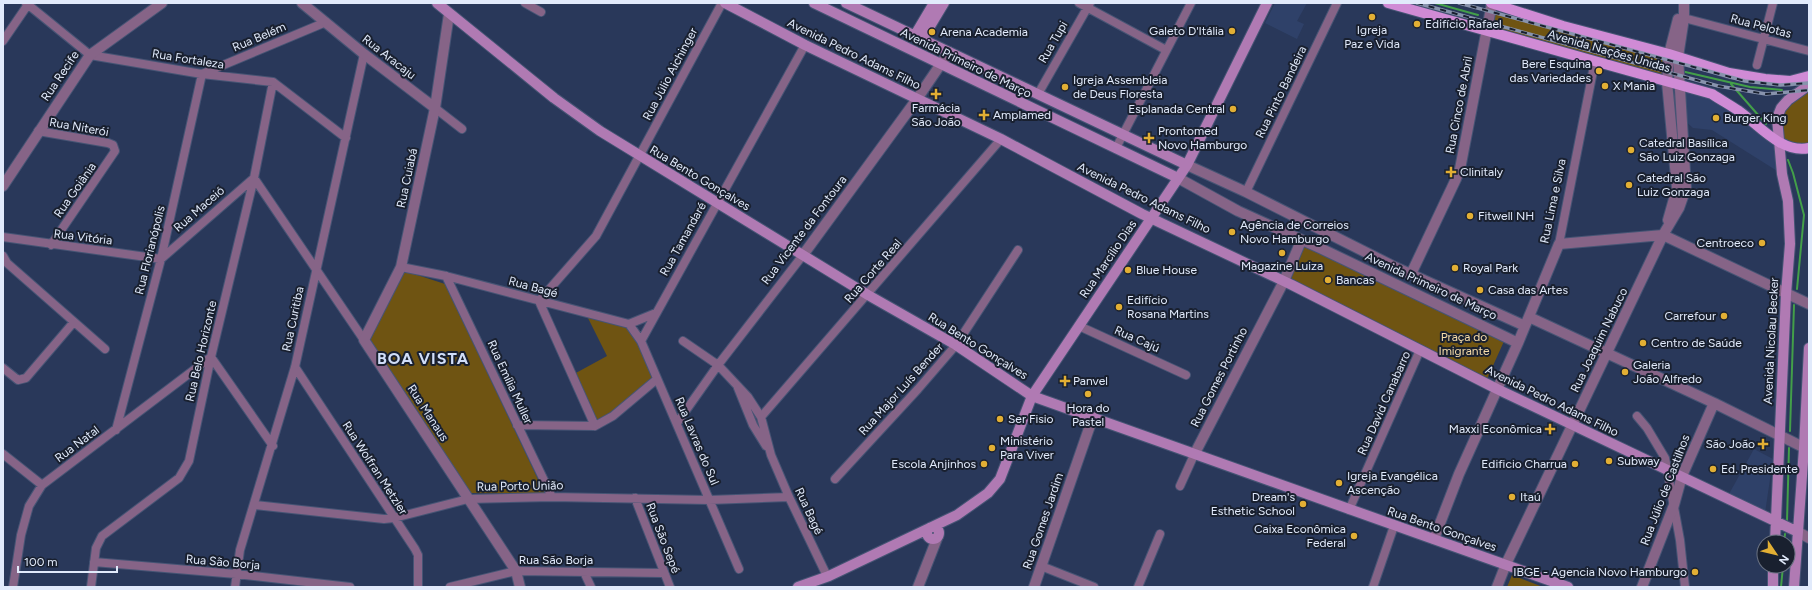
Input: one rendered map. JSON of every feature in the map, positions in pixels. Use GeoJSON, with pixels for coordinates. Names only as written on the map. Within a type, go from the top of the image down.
{"type":"FeatureCollection","features":[{"type":"Feature","properties":{"kind":"main road","name":"Rua Bento Gonçalves"},"geometry":{"type":"LineString","coordinates":[[437,3],[562,104],[640,156],[868,295],[956,345],[1032,396],[1568,587]]}},
{"type":"Feature","properties":{"kind":"main road","name":"Avenida Pedro Adams Filho"},"geometry":{"type":"LineString","coordinates":[[724,3],[805,45],[1001,139],[1151,218],[1284,281],[1497,389],[1776,522]]}},
{"type":"Feature","properties":{"kind":"main road","name":"Avenida Primeiro de Março"},"geometry":{"type":"LineString","coordinates":[[814,3],[1178,178]]}},
{"type":"Feature","properties":{"kind":"main road","name":"Avenida Primeiro de Março"},"geometry":{"type":"LineString","coordinates":[[846,3],[1123,133],[1187,165]]}},
{"type":"Feature","properties":{"kind":"main road"},"geometry":{"type":"LineString","coordinates":[[919,37],[934,3]]}},
{"type":"Feature","properties":{"kind":"main road"},"geometry":{"type":"LineString","coordinates":[[919,37],[944,3]]}},
{"type":"Feature","properties":{"kind":"main road","name":"Rua Marcílio Dias"},"geometry":{"type":"LineString","coordinates":[[904,540],[934,536],[957,515],[988,493],[1000,479],[1032,396],[1187,165],[1267,3]]}},
{"type":"Feature","properties":{"kind":"main road","name":"Avenida Nações Unidas"},"geometry":{"type":"LineString","coordinates":[[1388,3],[1712,94],[1740,112],[1760,129],[1779,142],[1796,148],[1809,148]]}},
{"type":"Feature","properties":{"kind":"main road","name":"Avenida Nações Unidas"},"geometry":{"type":"LineString","coordinates":[[1492,3],[1563,26],[1729,73],[1754,78],[1790,81],[1809,76]]}},
{"type":"Feature","properties":{"kind":"main road","name":"Avenida Nicolau Becker"},"geometry":{"type":"LineString","coordinates":[[1775,534],[1786,294],[1790,244],[1788,201],[1782,174],[1777,118],[1781,108],[1809,85]]}},
{"type":"Feature","properties":{"kind":"main road"},"geometry":{"type":"LineString","coordinates":[[1794,587],[1807,449],[1809,348]]}},
{"type":"Feature","properties":{"kind":"main road","name":"Rua Marcílio Dias"},"geometry":{"type":"LineString","coordinates":[[798,587],[827,576],[957,515]]}},
{"type":"Feature","properties":{"kind":"main road"},"geometry":{"type":"LineString","coordinates":[[1776,522],[1798,532]]}},
{"type":"Feature","properties":{"kind":"main road"},"geometry":{"type":"LineString","coordinates":[[930,527],[936,527],[934,536]]}},
{"type":"Feature","properties":{"kind":"main road"},"geometry":{"type":"LineString","coordinates":[[1773,574],[1773,587]]}},
{"type":"Feature","properties":{"kind":"main road","name":"Rua Marcílio Dias"},"geometry":{"type":"LineString","coordinates":[[813,587],[827,576]]}},
{"type":"Feature","properties":{"kind":"street","name":"Rua Fortaleza"},"geometry":{"type":"LineString","coordinates":[[28,3],[90,54],[202,74],[274,82]]}},
{"type":"Feature","properties":{"kind":"street"},"geometry":{"type":"LineString","coordinates":[[3,41],[28,3]]}},
{"type":"Feature","properties":{"kind":"street","name":"Rua Recife"},"geometry":{"type":"LineString","coordinates":[[3,186],[90,54],[162,3]]}},
{"type":"Feature","properties":{"kind":"street","name":"Rua Aracaju"},"geometry":{"type":"LineString","coordinates":[[302,3],[364,54],[462,129]]}},
{"type":"Feature","properties":{"kind":"street"},"geometry":{"type":"LineString","coordinates":[[525,3],[541,12]]}},
{"type":"Feature","properties":{"kind":"street","name":"Rua Júlio Aichinger"},"geometry":{"type":"LineString","coordinates":[[539,301],[596,236],[724,3]]}},
{"type":"Feature","properties":{"kind":"street"},"geometry":{"type":"LineString","coordinates":[[1079,3],[1088,5],[1166,50]]}},
{"type":"Feature","properties":{"kind":"street"},"geometry":{"type":"LineString","coordinates":[[1116,148],[1191,3]]}},
{"type":"Feature","properties":{"kind":"street","name":"Rua Pinto Bandeira"},"geometry":{"type":"LineString","coordinates":[[1246,192],[1337,3]]}},
{"type":"Feature","properties":{"kind":"street","name":"Rua Cinco de Abril"},"geometry":{"type":"LineString","coordinates":[[1411,274],[1454,185],[1460,169],[1492,3]]}},
{"type":"Feature","properties":{"kind":"street","name":"Rua Joaquim Nabuco"},"geometry":{"type":"LineString","coordinates":[[1497,587],[1506,564],[1572,425],[1608,353],[1663,236],[1679,208],[1686,188],[1678,85],[1673,56],[1684,18],[1684,3]]}},
{"type":"Feature","properties":{"kind":"street","name":"Rua Joaquim Nabuco"},"geometry":{"type":"LineString","coordinates":[[1663,236],[1677,188],[1668,82],[1684,3]]}},
{"type":"Feature","properties":{"kind":"street"},"geometry":{"type":"LineString","coordinates":[[1757,65],[1773,3]]}},
{"type":"Feature","properties":{"kind":"street","name":"Rua Tupi"},"geometry":{"type":"LineString","coordinates":[[1038,94],[1088,5]]}},
{"type":"Feature","properties":{"kind":"street","name":"Rua Cuiabá"},"geometry":{"type":"LineString","coordinates":[[364,340],[401,267],[435,108],[449,14]]}},
{"type":"Feature","properties":{"kind":"street","name":"Rua Pelotas"},"geometry":{"type":"LineString","coordinates":[[1684,18],[1809,51]]}},
{"type":"Feature","properties":{"kind":"street","name":"Rua Belém"},"geometry":{"type":"LineString","coordinates":[[202,74],[326,22]]}},
{"type":"Feature","properties":{"kind":"street","name":"Rua Tamandaré"},"geometry":{"type":"LineString","coordinates":[[641,341],[805,45]]}},
{"type":"Feature","properties":{"kind":"street","name":"Rua Vicente da Fontoura"},"geometry":{"type":"LineString","coordinates":[[677,423],[718,364],[803,255],[917,99],[949,52]]}},
{"type":"Feature","properties":{"kind":"street","name":"Rua Curitiba"},"geometry":{"type":"LineString","coordinates":[[234,587],[240,550],[255,505],[295,367],[364,54]]}},
{"type":"Feature","properties":{"kind":"street","name":"Rua Lima e Silva"},"geometry":{"type":"LineString","coordinates":[[1434,539],[1459,474],[1518,343],[1558,244],[1595,60]]}},
{"type":"Feature","properties":{"kind":"street","name":"Rua Florianópolis"},"geometry":{"type":"LineString","coordinates":[[116,430],[161,259],[202,74]]}},
{"type":"Feature","properties":{"kind":"street"},"geometry":{"type":"LineString","coordinates":[[274,82],[346,138]]}},
{"type":"Feature","properties":{"kind":"street","name":"Rua Belo Horizonte"},"geometry":{"type":"LineString","coordinates":[[91,587],[96,548],[102,536],[178,478],[186,468],[192,450],[211,357],[254,178],[274,82]]}},
{"type":"Feature","properties":{"kind":"street","name":"Rua Niterói"},"geometry":{"type":"LineString","coordinates":[[38,132],[108,143],[115,148]]}},
{"type":"Feature","properties":{"kind":"street","name":"Rua Corte Real"},"geometry":{"type":"LineString","coordinates":[[761,417],[868,295],[1001,139]]}},
{"type":"Feature","properties":{"kind":"street","name":"Rua Goiânia"},"geometry":{"type":"LineString","coordinates":[[51,245],[113,155],[115,148]]}},
{"type":"Feature","properties":{"kind":"street","name":"Avenida Primeiro de Março"},"geometry":{"type":"LineString","coordinates":[[1187,165],[1246,192],[1411,274],[1608,353],[1807,449]]}},
{"type":"Feature","properties":{"kind":"street","name":"Rua Maceió"},"geometry":{"type":"LineString","coordinates":[[161,259],[254,178]]}},
{"type":"Feature","properties":{"kind":"street","name":"Rua Manaus"},"geometry":{"type":"LineString","coordinates":[[254,178],[364,340],[516,572],[520,587]]}},
{"type":"Feature","properties":{"kind":"street","name":"Avenida Primeiro de Março"},"geometry":{"type":"LineString","coordinates":[[1178,178],[1238,211],[1301,241],[1326,251],[1518,343]]}},
{"type":"Feature","properties":{"kind":"street"},"geometry":{"type":"LineString","coordinates":[[1558,244],[1663,236],[1809,304]]}},
{"type":"Feature","properties":{"kind":"street","name":"Rua Vitória"},"geometry":{"type":"LineString","coordinates":[[3,237],[51,245],[161,259]]}},
{"type":"Feature","properties":{"kind":"street","name":"Rua Gomes Portinho"},"geometry":{"type":"LineString","coordinates":[[1180,486],[1194,455],[1284,281],[1301,241]]}},
{"type":"Feature","properties":{"kind":"street","name":"Rua Major Luís Bender"},"geometry":{"type":"LineString","coordinates":[[835,479],[918,389],[956,345],[1018,250]]}},
{"type":"Feature","properties":{"kind":"street"},"geometry":{"type":"LineString","coordinates":[[3,256],[7,263],[73,323],[105,349]]}},
{"type":"Feature","properties":{"kind":"street","name":"Rua Bagé"},"geometry":{"type":"LineString","coordinates":[[401,267],[446,276],[630,324]]}},
{"type":"Feature","properties":{"kind":"street","name":"Rua Emília Muller"},"geometry":{"type":"LineString","coordinates":[[446,276],[552,497]]}},
{"type":"Feature","properties":{"kind":"street"},"geometry":{"type":"LineString","coordinates":[[539,301],[595,426]]}},
{"type":"Feature","properties":{"kind":"street"},"geometry":{"type":"LineString","coordinates":[[630,324],[656,313]]}},
{"type":"Feature","properties":{"kind":"street"},"geometry":{"type":"LineString","coordinates":[[3,368],[13,378],[22,380],[30,374],[73,323]]}},
{"type":"Feature","properties":{"kind":"street","name":"Rua Lavras do Sul"},"geometry":{"type":"LineString","coordinates":[[630,324],[641,341],[739,570]]}},
{"type":"Feature","properties":{"kind":"street","name":"Rua Cajú"},"geometry":{"type":"LineString","coordinates":[[1079,326],[1186,374]]}},
{"type":"Feature","properties":{"kind":"street","name":"Rua Bagé"},"geometry":{"type":"LineString","coordinates":[[683,341],[718,364],[737,387],[748,397],[761,417],[771,455]]}},
{"type":"Feature","properties":{"kind":"street","name":"Rua David Canabarro"},"geometry":{"type":"LineString","coordinates":[[1349,510],[1420,350]]}},
{"type":"Feature","properties":{"kind":"street"},"geometry":{"type":"LineString","coordinates":[[211,357],[272,446]]}},
{"type":"Feature","properties":{"kind":"street","name":"Rua Natal"},"geometry":{"type":"LineString","coordinates":[[13,587],[23,527],[29,506],[42,485],[211,357]]}},
{"type":"Feature","properties":{"kind":"street","name":"Rua Wolfran Metzler"},"geometry":{"type":"LineString","coordinates":[[295,367],[418,556],[418,587]]}},
{"type":"Feature","properties":{"kind":"street"},"geometry":{"type":"LineString","coordinates":[[517,425],[595,426],[614,416],[657,379]]}},
{"type":"Feature","properties":{"kind":"street","name":"Rua Bagé"},"geometry":{"type":"LineString","coordinates":[[737,387],[753,425],[771,455],[789,497],[827,576]]}},
{"type":"Feature","properties":{"kind":"street","name":"Rua Júlio de Castilhos"},"geometry":{"type":"LineString","coordinates":[[1642,587],[1674,505],[1682,476],[1714,403]]}},
{"type":"Feature","properties":{"kind":"street"},"geometry":{"type":"LineString","coordinates":[[1637,416],[1647,428],[1665,458],[1674,505],[1685,587]]}},
{"type":"Feature","properties":{"kind":"street","name":"Rua Gomes Jardim"},"geometry":{"type":"LineString","coordinates":[[1034,587],[1093,417]]}},
{"type":"Feature","properties":{"kind":"street"},"geometry":{"type":"LineString","coordinates":[[3,454],[42,485]]}},
{"type":"Feature","properties":{"kind":"street","name":"Rua Porto União"},"geometry":{"type":"LineString","coordinates":[[255,505],[384,519],[394,518],[468,499],[552,497],[709,500],[789,497]]}},
{"type":"Feature","properties":{"kind":"street","name":"Rua São Sepé"},"geometry":{"type":"LineString","coordinates":[[634,498],[663,573],[670,587]]}},
{"type":"Feature","properties":{"kind":"street"},"geometry":{"type":"LineString","coordinates":[[1373,587],[1394,526]]}},
{"type":"Feature","properties":{"kind":"street"},"geometry":{"type":"LineString","coordinates":[[1798,532],[1809,538]]}},
{"type":"Feature","properties":{"kind":"street"},"geometry":{"type":"LineString","coordinates":[[1138,587],[1160,534]]}},
{"type":"Feature","properties":{"kind":"street"},"geometry":{"type":"LineString","coordinates":[[918,587],[934,536]]}},
{"type":"Feature","properties":{"kind":"street","name":"Rua São Borja"},"geometry":{"type":"LineString","coordinates":[[94,562],[236,574],[350,587]]}},
{"type":"Feature","properties":{"kind":"street"},"geometry":{"type":"LineString","coordinates":[[1042,566],[1094,587]]}},
{"type":"Feature","properties":{"kind":"street","name":"Rua São Borja"},"geometry":{"type":"LineString","coordinates":[[450,587],[516,572],[663,573]]}},
{"type":"Feature","properties":{"kind":"street"},"geometry":{"type":"LineString","coordinates":[[584,572],[591,587]]}},
{"type":"Feature","properties":{"kind":"shaded area"},"geometry":{"type":"Polygon","coordinates":[[[1275,3],[1307,3],[1297,21],[1304,24],[1297,39],[1265,23],[1275,3]]]}},
{"type":"Feature","properties":{"kind":"shaded area","name":"Burger King"},"geometry":{"type":"Polygon","coordinates":[[[1678,85],[1712,94],[1779,142],[1782,174],[1712,130],[1693,128],[1681,117],[1678,85]]]}},
{"type":"Feature","properties":{"kind":"shaded area"},"geometry":{"type":"Polygon","coordinates":[[[1754,449],[1773,459],[1765,513],[1729,494],[1754,449]]]}},
{"type":"Feature","properties":{"kind":"green space"},"geometry":{"type":"Polygon","coordinates":[[[1491,13],[1663,56],[1663,77],[1489,26],[1491,13]]]}},
{"type":"Feature","properties":{"kind":"green space"},"geometry":{"type":"Polygon","coordinates":[[[1799,92],[1809,92],[1809,148],[1779,142],[1781,108],[1799,92]]]}},
{"type":"Feature","properties":{"kind":"green space","name":"Praça do Imigrante"},"geometry":{"type":"Polygon","coordinates":[[[1302,246],[1321,251],[1505,339],[1487,379],[1286,280],[1302,246]]]}},
{"type":"Feature","properties":{"kind":"green space"},"geometry":{"type":"Polygon","coordinates":[[[402,270],[445,284],[545,494],[469,493],[369,341],[402,270]]]}},
{"type":"Feature","properties":{"kind":"green space"},"geometry":{"type":"Polygon","coordinates":[[[587,316],[628,326],[639,343],[654,379],[612,413],[596,423],[574,374],[607,356],[587,316]]]}},
{"type":"Feature","properties":{"kind":"green space"},"geometry":{"type":"Polygon","coordinates":[[[1512,575],[1543,587],[1507,587],[1512,575]]]}},
{"type":"Feature","properties":{"kind":"waterway"},"geometry":{"type":"LineString","coordinates":[[1435,3],[1478,15]]}},
{"type":"Feature","properties":{"kind":"waterway"},"geometry":{"type":"LineString","coordinates":[[1681,71],[1750,87],[1782,90]]}},
{"type":"Feature","properties":{"kind":"waterway"},"geometry":{"type":"LineString","coordinates":[[1731,84],[1766,124]]}},
{"type":"Feature","properties":{"kind":"waterway"},"geometry":{"type":"LineString","coordinates":[[1788,160],[1804,215],[1797,289]]}},
{"type":"Feature","properties":{"kind":"waterway"},"geometry":{"type":"LineString","coordinates":[[1790,431],[1794,305]]}},
{"type":"Feature","properties":{"kind":"waterway"},"geometry":{"type":"LineString","coordinates":[[1787,521],[1789,448]]}},
{"type":"Feature","properties":{"kind":"waterway"},"geometry":{"type":"LineString","coordinates":[[1781,587],[1782,574]]}},
{"type":"Feature","properties":{"kind":"railway"},"geometry":{"type":"LineString","coordinates":[[1417,3],[1718,86],[1766,94],[1809,90]]}},
{"type":"Feature","properties":{"kind":"railway"},"geometry":{"type":"LineString","coordinates":[[1459,3],[1745,81],[1780,85],[1809,83]]}},
{"type":"Feature","properties":{"kind":"place","name":"Igreja Paz e Vida"},"geometry":{"type":"Point","coordinates":[1372,17]}},
{"type":"Feature","properties":{"kind":"place","name":"Edifício Rafael"},"geometry":{"type":"Point","coordinates":[1417,24]}},
{"type":"Feature","properties":{"kind":"place","name":"Galeto D'Itália"},"geometry":{"type":"Point","coordinates":[1232,31]}},
{"type":"Feature","properties":{"kind":"place","name":"Arena Academia"},"geometry":{"type":"Point","coordinates":[932,32]}},
{"type":"Feature","properties":{"kind":"place","name":"Bere Esquina das Variedades"},"geometry":{"type":"Point","coordinates":[1599,71]}},
{"type":"Feature","properties":{"kind":"place","name":"X Mania"},"geometry":{"type":"Point","coordinates":[1605,86]}},
{"type":"Feature","properties":{"kind":"place","name":"Igreja Assembleia de Deus Floresta"},"geometry":{"type":"Point","coordinates":[1065,87]}},
{"type":"Feature","properties":{"kind":"place","name":"Farmácia São João"},"geometry":{"type":"Point","coordinates":[936,94]}},
{"type":"Feature","properties":{"kind":"place","name":"Esplanada Central"},"geometry":{"type":"Point","coordinates":[1233,109]}},
{"type":"Feature","properties":{"kind":"place","name":"Amplamed"},"geometry":{"type":"Point","coordinates":[984,115]}},
{"type":"Feature","properties":{"kind":"place","name":"Burger King"},"geometry":{"type":"Point","coordinates":[1716,118]}},
{"type":"Feature","properties":{"kind":"place","name":"Prontomed Novo Hamburgo"},"geometry":{"type":"Point","coordinates":[1149,138]}},
{"type":"Feature","properties":{"kind":"place","name":"Catedral Basílica São Luiz Gonzaga"},"geometry":{"type":"Point","coordinates":[1631,150]}},
{"type":"Feature","properties":{"kind":"place","name":"Clinitaly"},"geometry":{"type":"Point","coordinates":[1451,172]}},
{"type":"Feature","properties":{"kind":"place","name":"Catedral São Luiz Gonzaga"},"geometry":{"type":"Point","coordinates":[1629,185]}},
{"type":"Feature","properties":{"kind":"place","name":"Fitwell NH"},"geometry":{"type":"Point","coordinates":[1470,216]}},
{"type":"Feature","properties":{"kind":"place","name":"Agência de Correios Novo Hamburgo"},"geometry":{"type":"Point","coordinates":[1232,232]}},
{"type":"Feature","properties":{"kind":"place","name":"Centroeco"},"geometry":{"type":"Point","coordinates":[1762,243]}},
{"type":"Feature","properties":{"kind":"place","name":"Magazine Luiza"},"geometry":{"type":"Point","coordinates":[1282,253]}},
{"type":"Feature","properties":{"kind":"place","name":"Royal Park"},"geometry":{"type":"Point","coordinates":[1455,268]}},
{"type":"Feature","properties":{"kind":"place","name":"Blue House"},"geometry":{"type":"Point","coordinates":[1128,270]}},
{"type":"Feature","properties":{"kind":"place","name":"Bancas"},"geometry":{"type":"Point","coordinates":[1328,280]}},
{"type":"Feature","properties":{"kind":"place","name":"Casa das Artes"},"geometry":{"type":"Point","coordinates":[1480,290]}},
{"type":"Feature","properties":{"kind":"place","name":"Edifício Rosana Martins"},"geometry":{"type":"Point","coordinates":[1119,307]}},
{"type":"Feature","properties":{"kind":"place","name":"Carrefour"},"geometry":{"type":"Point","coordinates":[1724,316]}},
{"type":"Feature","properties":{"kind":"place","name":"Centro de Saúde"},"geometry":{"type":"Point","coordinates":[1643,343]}},
{"type":"Feature","properties":{"kind":"place","name":"Galeria João Alfredo"},"geometry":{"type":"Point","coordinates":[1625,372]}},
{"type":"Feature","properties":{"kind":"place","name":"Panvel"},"geometry":{"type":"Point","coordinates":[1065,381]}},
{"type":"Feature","properties":{"kind":"place","name":"Hora do Pastel"},"geometry":{"type":"Point","coordinates":[1088,394]}},
{"type":"Feature","properties":{"kind":"place","name":"Ser Fisio"},"geometry":{"type":"Point","coordinates":[1000,419]}},
{"type":"Feature","properties":{"kind":"place","name":"Maxxi Econômica"},"geometry":{"type":"Point","coordinates":[1550,429]}},
{"type":"Feature","properties":{"kind":"place","name":"São João"},"geometry":{"type":"Point","coordinates":[1763,444]}},
{"type":"Feature","properties":{"kind":"place","name":"Ministério Para Viver"},"geometry":{"type":"Point","coordinates":[992,448]}},
{"type":"Feature","properties":{"kind":"place","name":"Subway"},"geometry":{"type":"Point","coordinates":[1609,461]}},
{"type":"Feature","properties":{"kind":"place","name":"Escola Anjinhos"},"geometry":{"type":"Point","coordinates":[984,464]}},
{"type":"Feature","properties":{"kind":"place","name":"Edificio Charrua"},"geometry":{"type":"Point","coordinates":[1575,464]}},
{"type":"Feature","properties":{"kind":"place","name":"Ed. Presidente"},"geometry":{"type":"Point","coordinates":[1713,469]}},
{"type":"Feature","properties":{"kind":"place","name":"Igreja Evangélica Ascenção"},"geometry":{"type":"Point","coordinates":[1339,483]}},
{"type":"Feature","properties":{"kind":"place","name":"Itaú"},"geometry":{"type":"Point","coordinates":[1512,497]}},
{"type":"Feature","properties":{"kind":"place","name":"Dream's Esthetic School"},"geometry":{"type":"Point","coordinates":[1303,504]}},
{"type":"Feature","properties":{"kind":"place","name":"Caixa Econômica Federal"},"geometry":{"type":"Point","coordinates":[1354,536]}},
{"type":"Feature","properties":{"kind":"place","name":"IBGE - Agencia Novo Hamburgo"},"geometry":{"type":"Point","coordinates":[1695,572]}},
{"type":"Feature","properties":{"kind":"district","name":"BOA VISTA"},"geometry":{"type":"Point","coordinates":[423,358]}}]}
